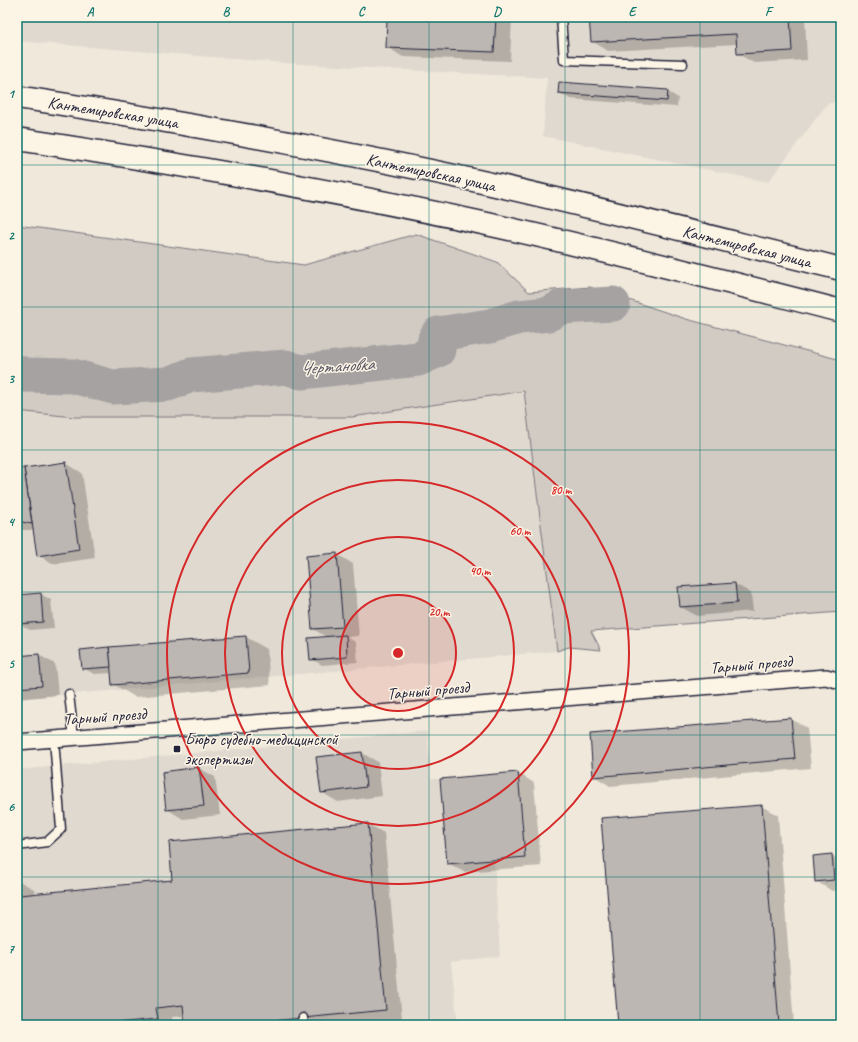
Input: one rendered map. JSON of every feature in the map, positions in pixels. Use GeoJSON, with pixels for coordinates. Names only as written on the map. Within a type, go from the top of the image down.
{"type":"FeatureCollection","features":[{"type":"Feature","properties":{"kind":"main road","name":"Кантемировская улица"},"geometry":{"type":"LineString","coordinates":[[17,97],[147,117],[335,151],[500,186],[841,269]]}},
{"type":"Feature","properties":{"kind":"main road"},"geometry":{"type":"LineString","coordinates":[[17,139],[142,158],[317,190],[489,224],[841,311]]}},
{"type":"Feature","properties":{"kind":"street","name":"Тарный проезд"},"geometry":{"type":"LineString","coordinates":[[17,742],[826,677],[841,681]]}},
{"type":"Feature","properties":{"kind":"lane"},"geometry":{"type":"LineString","coordinates":[[561,17],[564,60],[683,64]]}},
{"type":"Feature","properties":{"kind":"lane"},"geometry":{"type":"LineString","coordinates":[[70,694],[74,738]]}},
{"type":"Feature","properties":{"kind":"lane"},"geometry":{"type":"LineString","coordinates":[[17,846],[47,842],[62,829],[54,739]]}},
{"type":"Feature","properties":{"kind":"shaded area"},"geometry":{"type":"Polygon","coordinates":[[[17,17],[841,17],[841,100],[827,104],[768,182],[543,136],[547,78],[284,63],[17,41],[17,17]]]}},
{"type":"Feature","properties":{"kind":"shaded area"},"geometry":{"type":"Polygon","coordinates":[[[17,225],[304,265],[416,234],[497,262],[529,292],[590,287],[686,319],[841,360],[841,612],[591,631],[601,650],[569,647],[557,651],[524,391],[352,417],[74,417],[17,411],[17,225]]]}},
{"type":"Feature","properties":{"kind":"shaded area"},"geometry":{"type":"Polygon","coordinates":[[[524,391],[557,651],[17,699],[17,411],[74,417],[352,417],[524,391]]]}},
{"type":"Feature","properties":{"kind":"shaded area"},"geometry":{"type":"Polygon","coordinates":[[[427,731],[431,779],[440,779],[447,863],[494,860],[500,956],[451,962],[458,1025],[17,1025],[17,770],[427,731]]]}},
{"type":"Feature","properties":{"kind":"building"},"geometry":{"type":"Polygon","coordinates":[[[387,17],[496,17],[494,52],[386,48],[387,17]]]}},
{"type":"Feature","properties":{"kind":"building"},"geometry":{"type":"Polygon","coordinates":[[[589,17],[790,17],[792,51],[737,54],[736,34],[591,42],[589,17]]]}},
{"type":"Feature","properties":{"kind":"building"},"geometry":{"type":"Polygon","coordinates":[[[559,82],[668,90],[667,101],[558,93],[559,82]]]}},
{"type":"Feature","properties":{"kind":"building"},"geometry":{"type":"Polygon","coordinates":[[[66,462],[79,549],[37,556],[24,468],[66,462]]]}},
{"type":"Feature","properties":{"kind":"building"},"geometry":{"type":"Polygon","coordinates":[[[17,467],[24,468],[32,524],[17,521],[17,467]]]}},
{"type":"Feature","properties":{"kind":"building"},"geometry":{"type":"Polygon","coordinates":[[[337,553],[343,627],[312,629],[306,556],[337,553]]]}},
{"type":"Feature","properties":{"kind":"building"},"geometry":{"type":"Polygon","coordinates":[[[735,583],[737,603],[680,607],[678,587],[735,583]]]}},
{"type":"Feature","properties":{"kind":"building"},"geometry":{"type":"Polygon","coordinates":[[[41,593],[43,622],[18,624],[17,595],[41,593]]]}},
{"type":"Feature","properties":{"kind":"building"},"geometry":{"type":"Polygon","coordinates":[[[346,635],[347,657],[310,660],[308,638],[346,635]]]}},
{"type":"Feature","properties":{"kind":"building"},"geometry":{"type":"Polygon","coordinates":[[[246,636],[249,673],[112,685],[109,647],[246,636]]]}},
{"type":"Feature","properties":{"kind":"building"},"geometry":{"type":"Polygon","coordinates":[[[109,647],[111,667],[82,669],[80,650],[109,647]]]}},
{"type":"Feature","properties":{"kind":"building"},"geometry":{"type":"Polygon","coordinates":[[[39,654],[42,686],[17,688],[17,656],[39,654]]]}},
{"type":"Feature","properties":{"kind":"building"},"geometry":{"type":"Polygon","coordinates":[[[791,718],[795,759],[593,777],[590,734],[791,718]]]}},
{"type":"Feature","properties":{"kind":"building"},"geometry":{"type":"Polygon","coordinates":[[[362,752],[366,787],[321,793],[316,757],[362,752]]]}},
{"type":"Feature","properties":{"kind":"building"},"geometry":{"type":"Polygon","coordinates":[[[199,767],[204,806],[166,810],[162,772],[199,767]]]}},
{"type":"Feature","properties":{"kind":"building"},"geometry":{"type":"Polygon","coordinates":[[[518,772],[525,857],[447,864],[440,779],[518,772]]]}},
{"type":"Feature","properties":{"kind":"building"},"geometry":{"type":"Polygon","coordinates":[[[762,805],[779,1025],[618,1025],[601,818],[762,805]]]}},
{"type":"Feature","properties":{"kind":"building"},"geometry":{"type":"Polygon","coordinates":[[[368,823],[386,1010],[230,1025],[185,1025],[183,1005],[156,1008],[158,1019],[94,1025],[17,1025],[17,879],[20,895],[172,880],[169,842],[368,823]]]}},
{"type":"Feature","properties":{"kind":"building"},"geometry":{"type":"Polygon","coordinates":[[[832,854],[834,880],[815,882],[813,856],[832,854]]]}},
{"type":"Feature","properties":{"kind":"waterway","name":"Чертановка"},"geometry":{"type":"LineString","coordinates":[[17,372],[25,375],[73,376],[113,387],[168,384],[191,375],[286,367],[301,372],[418,359],[438,350],[435,339],[438,334],[490,326],[519,317],[549,314],[561,307],[613,304]]}},
{"type":"Feature","properties":{"kind":"place","name":"Бюро судебно-медицинской экспертизы"},"geometry":{"type":"Point","coordinates":[177,749]}}]}
